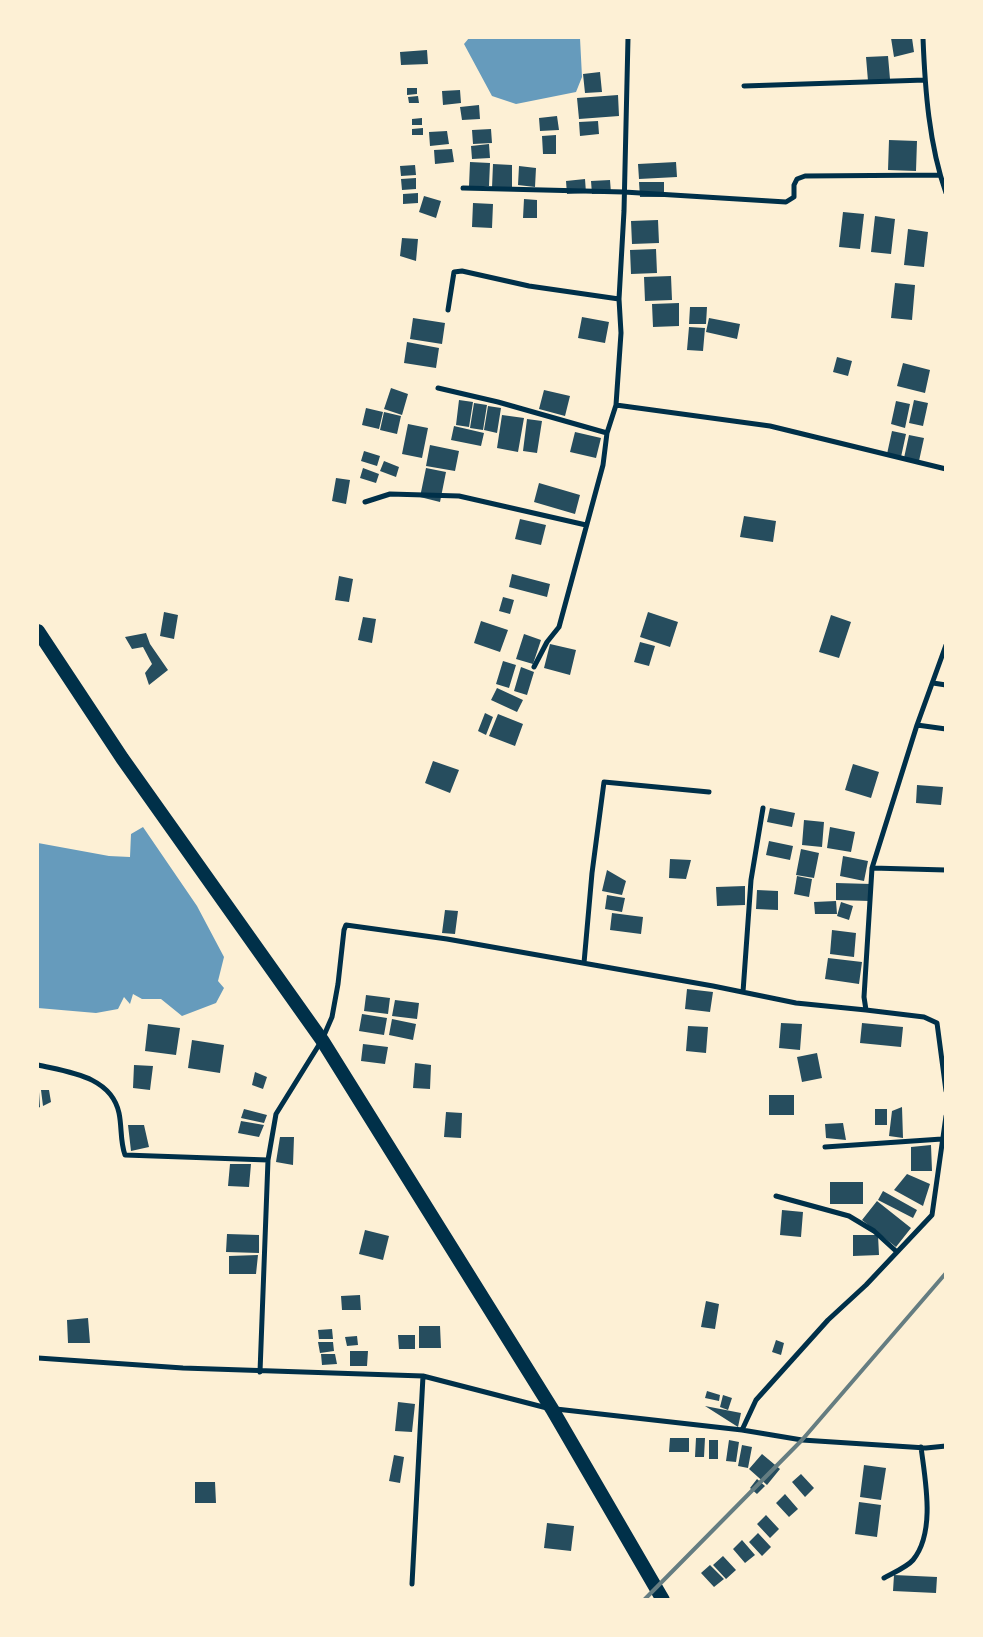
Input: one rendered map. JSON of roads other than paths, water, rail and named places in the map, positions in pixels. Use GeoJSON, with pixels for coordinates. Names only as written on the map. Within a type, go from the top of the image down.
{"type":"FeatureCollection","features":[{"type":"Feature","properties":{"kind":"highway"},"geometry":{"type":"LineString","coordinates":[[38,631],[122,758],[322,1040],[552,1409],[663,1600]]}},
{"type":"Feature","properties":{"kind":"street"},"geometry":{"type":"LineString","coordinates":[[534,667],[547,642],[559,627],[603,465],[608,433],[616,405],[621,333],[619,299],[628,38]]}},
{"type":"Feature","properties":{"kind":"street"},"geometry":{"type":"LineString","coordinates":[[923,38],[925,80],[939,175],[946,194]]}},
{"type":"Feature","properties":{"kind":"street"},"geometry":{"type":"LineString","coordinates":[[744,86],[925,80]]}},
{"type":"Feature","properties":{"kind":"street"},"geometry":{"type":"LineString","coordinates":[[463,188],[624,192],[786,202],[794,197],[797,178],[805,176],[939,175]]}},
{"type":"Feature","properties":{"kind":"street"},"geometry":{"type":"LineString","coordinates":[[448,310],[454,272],[462,271],[529,286],[619,299]]}},
{"type":"Feature","properties":{"kind":"street"},"geometry":{"type":"LineString","coordinates":[[438,388],[608,433]]}},
{"type":"Feature","properties":{"kind":"street"},"geometry":{"type":"LineString","coordinates":[[616,405],[770,426],[946,469]]}},
{"type":"Feature","properties":{"kind":"street"},"geometry":{"type":"LineString","coordinates":[[365,502],[390,494],[459,496],[586,526]]}},
{"type":"Feature","properties":{"kind":"street"},"geometry":{"type":"LineString","coordinates":[[866,1010],[864,997],[872,868],[917,725],[946,645]]}},
{"type":"Feature","properties":{"kind":"street"},"geometry":{"type":"LineString","coordinates":[[933,683],[946,685]]}},
{"type":"Feature","properties":{"kind":"street"},"geometry":{"type":"LineString","coordinates":[[917,725],[946,729]]}},
{"type":"Feature","properties":{"kind":"street"},"geometry":{"type":"LineString","coordinates":[[584,963],[592,873],[604,782],[709,792]]}},
{"type":"Feature","properties":{"kind":"street"},"geometry":{"type":"LineString","coordinates":[[743,992],[751,880],[763,808]]}},
{"type":"Feature","properties":{"kind":"street"},"geometry":{"type":"LineString","coordinates":[[872,868],[946,870]]}},
{"type":"Feature","properties":{"kind":"street"},"geometry":{"type":"LineString","coordinates":[[260,1372],[268,1160],[276,1114],[322,1040],[332,1017],[346,925],[415,933],[796,1003],[924,1017],[937,1023],[946,1091]]}},
{"type":"Feature","properties":{"kind":"street"},"geometry":{"type":"LineString","coordinates":[[38,1065],[78,1074],[105,1087],[119,1112],[120,1140],[125,1155],[268,1160]]}},
{"type":"Feature","properties":{"kind":"street"},"geometry":{"type":"LineString","coordinates":[[742,1430],[756,1400],[828,1320],[932,1215],[946,1116]]}},
{"type":"Feature","properties":{"kind":"street"},"geometry":{"type":"LineString","coordinates":[[825,1147],[942,1139]]}},
{"type":"Feature","properties":{"kind":"street"},"geometry":{"type":"LineString","coordinates":[[938,1176],[946,1177]]}},
{"type":"Feature","properties":{"kind":"street"},"geometry":{"type":"LineString","coordinates":[[776,1196],[849,1216],[874,1231],[897,1252]]}},
{"type":"Feature","properties":{"kind":"street"},"geometry":{"type":"LineString","coordinates":[[38,1358],[105,1364],[260,1372],[422,1376],[552,1409],[742,1430],[802,1440],[921,1447],[946,1446]]}},
{"type":"Feature","properties":{"kind":"street"},"geometry":{"type":"LineString","coordinates":[[412,1584],[422,1376]]}},
{"type":"Feature","properties":{"kind":"street"},"geometry":{"type":"LineString","coordinates":[[884,1578],[913,1560],[926,1531],[927,1498],[921,1447]]}},
{"type":"Feature","properties":{"kind":"water"},"geometry":{"type":"Polygon","coordinates":[[[469,38],[580,38],[582,77],[576,92],[516,104],[492,96],[464,44],[469,38]]]}},
{"type":"Feature","properties":{"kind":"water"},"geometry":{"type":"Polygon","coordinates":[[[143,827],[197,906],[224,957],[218,981],[224,988],[216,1003],[182,1016],[161,999],[142,999],[133,994],[130,1004],[124,997],[118,1009],[96,1013],[38,1008],[38,843],[109,856],[130,857],[131,834],[143,827]]]}},
{"type":"Feature","properties":{"kind":"railway"},"geometry":{"type":"LineString","coordinates":[[644,1600],[802,1440],[946,1273]]}}]}
